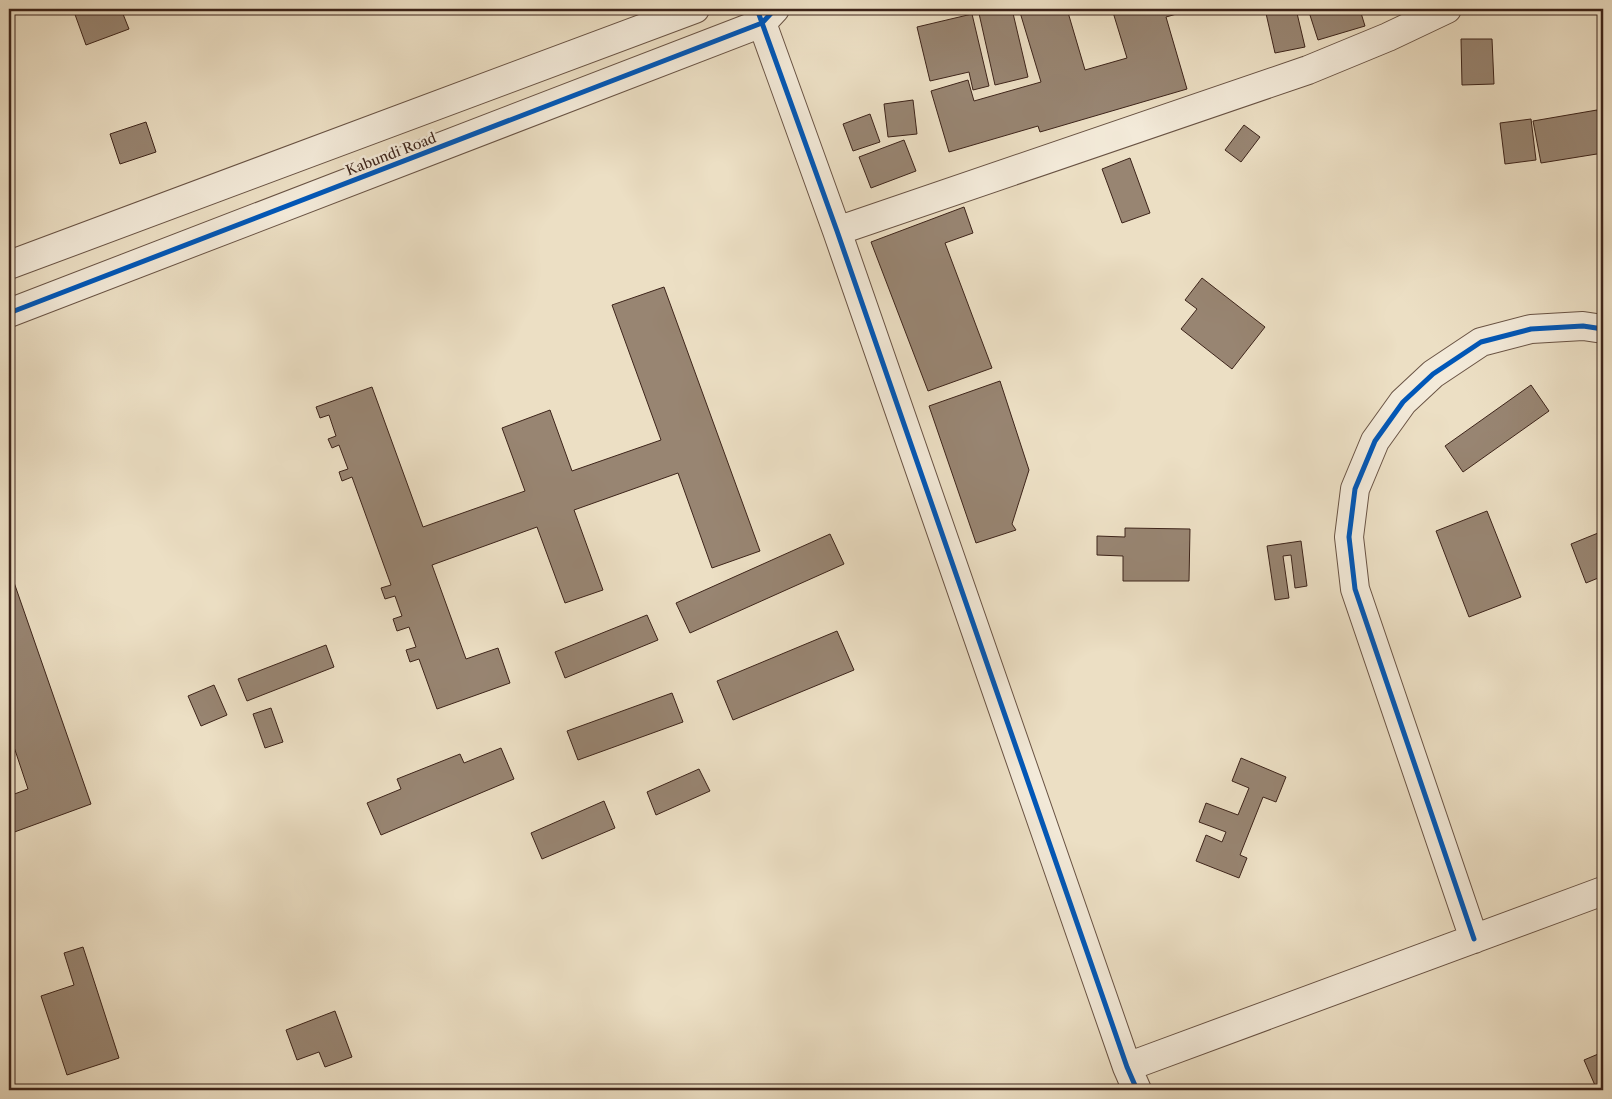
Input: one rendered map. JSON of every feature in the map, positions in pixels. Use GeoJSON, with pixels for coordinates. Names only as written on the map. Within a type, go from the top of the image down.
{"type":"FeatureCollection","features":[{"type":"Feature","properties":{"kind":"street"},"geometry":{"type":"LineString","coordinates":[[9,265],[695,9]]}},
{"type":"Feature","properties":{"kind":"street"},"geometry":{"type":"LineString","coordinates":[[837,231],[1308,70],[1388,37],[1447,9]]}},
{"type":"Feature","properties":{"kind":"street"},"geometry":{"type":"LineString","coordinates":[[765,14],[837,231],[1132,1079],[1474,939],[1603,891]]}},
{"type":"Feature","properties":{"kind":"street","name":"Kabundi Road"},"geometry":{"type":"LineString","coordinates":[[9,313],[765,14]]}},
{"type":"Feature","properties":{"kind":"street"},"geometry":{"type":"LineString","coordinates":[[1474,939],[1355,589],[1349,537],[1356,490],[1375,441],[1402,402],[1433,374],[1481,342],[1531,329],[1583,326],[1603,329]]}},
{"type":"Feature","properties":{"kind":"building"},"geometry":{"type":"Polygon","coordinates":[[[73,9],[121,9],[129,29],[86,45],[73,9]]]}},
{"type":"Feature","properties":{"kind":"building"},"geometry":{"type":"Polygon","coordinates":[[[978,9],[1012,9],[1028,77],[995,85],[978,9]]]}},
{"type":"Feature","properties":{"kind":"building"},"geometry":{"type":"Polygon","coordinates":[[[1019,9],[1067,9],[1085,70],[1127,58],[1112,9],[1194,9],[1166,17],[1187,89],[1040,132],[1038,126],[949,152],[931,91],[968,80],[974,101],[1041,82],[1019,9]]]}},
{"type":"Feature","properties":{"kind":"building"},"geometry":{"type":"Polygon","coordinates":[[[1265,9],[1296,9],[1305,47],[1275,53],[1265,9]]]}},
{"type":"Feature","properties":{"kind":"building"},"geometry":{"type":"Polygon","coordinates":[[[1308,9],[1375,9],[1361,13],[1365,26],[1318,40],[1308,9]]]}},
{"type":"Feature","properties":{"kind":"building"},"geometry":{"type":"Polygon","coordinates":[[[972,14],[989,86],[973,90],[969,72],[930,81],[917,27],[972,14]]]}},
{"type":"Feature","properties":{"kind":"building"},"geometry":{"type":"Polygon","coordinates":[[[1461,39],[1492,39],[1494,84],[1462,85],[1461,39]]]}},
{"type":"Feature","properties":{"kind":"building"},"geometry":{"type":"Polygon","coordinates":[[[913,100],[917,134],[888,137],[884,104],[913,100]]]}},
{"type":"Feature","properties":{"kind":"building"},"geometry":{"type":"Polygon","coordinates":[[[1597,110],[1603,153],[1541,163],[1533,121],[1597,110]]]}},
{"type":"Feature","properties":{"kind":"building"},"geometry":{"type":"Polygon","coordinates":[[[870,114],[880,142],[853,151],[843,124],[870,114]]]}},
{"type":"Feature","properties":{"kind":"building"},"geometry":{"type":"Polygon","coordinates":[[[1531,119],[1536,160],[1505,164],[1500,123],[1531,119]]]}},
{"type":"Feature","properties":{"kind":"building"},"geometry":{"type":"Polygon","coordinates":[[[146,122],[156,152],[120,164],[110,134],[146,122]]]}},
{"type":"Feature","properties":{"kind":"building"},"geometry":{"type":"Polygon","coordinates":[[[1244,125],[1260,137],[1241,162],[1225,150],[1244,125]]]}},
{"type":"Feature","properties":{"kind":"building"},"geometry":{"type":"Polygon","coordinates":[[[904,140],[916,171],[871,188],[859,157],[904,140]]]}},
{"type":"Feature","properties":{"kind":"building"},"geometry":{"type":"Polygon","coordinates":[[[1130,158],[1150,213],[1122,223],[1102,169],[1130,158]]]}},
{"type":"Feature","properties":{"kind":"building"},"geometry":{"type":"Polygon","coordinates":[[[964,207],[973,233],[945,243],[992,368],[928,391],[871,242],[964,207]]]}},
{"type":"Feature","properties":{"kind":"building"},"geometry":{"type":"Polygon","coordinates":[[[1202,278],[1265,327],[1232,369],[1181,329],[1197,309],[1185,300],[1202,278]]]}},
{"type":"Feature","properties":{"kind":"building"},"geometry":{"type":"Polygon","coordinates":[[[664,287],[760,551],[712,568],[678,473],[574,510],[603,590],[565,603],[537,527],[432,565],[466,659],[498,648],[510,683],[437,709],[419,659],[410,662],[406,650],[416,647],[409,627],[397,631],[393,619],[402,616],[395,596],[385,599],[381,588],[391,585],[352,477],[342,481],[339,472],[348,469],[339,445],[332,448],[328,439],[336,436],[329,415],[320,418],[316,407],[372,387],[423,527],[525,491],[502,428],[550,410],[572,471],[661,440],[612,305],[664,287]]]}},
{"type":"Feature","properties":{"kind":"building"},"geometry":{"type":"Polygon","coordinates":[[[1000,381],[1029,470],[1012,524],[1016,530],[976,543],[929,406],[1000,381]]]}},
{"type":"Feature","properties":{"kind":"building"},"geometry":{"type":"Polygon","coordinates":[[[1531,385],[1549,411],[1463,472],[1445,446],[1531,385]]]}},
{"type":"Feature","properties":{"kind":"building"},"geometry":{"type":"Polygon","coordinates":[[[1487,511],[1521,597],[1469,617],[1436,531],[1487,511]]]}},
{"type":"Feature","properties":{"kind":"building"},"geometry":{"type":"Polygon","coordinates":[[[1125,528],[1190,529],[1189,581],[1123,581],[1123,556],[1097,555],[1097,536],[1125,537],[1125,528]]]}},
{"type":"Feature","properties":{"kind":"building"},"geometry":{"type":"Polygon","coordinates":[[[1603,531],[1603,576],[1586,583],[1571,544],[1603,531]]]}},
{"type":"Feature","properties":{"kind":"building"},"geometry":{"type":"Polygon","coordinates":[[[830,534],[844,564],[690,633],[676,603],[830,534]]]}},
{"type":"Feature","properties":{"kind":"building"},"geometry":{"type":"Polygon","coordinates":[[[1301,541],[1307,586],[1295,588],[1291,555],[1283,556],[1289,598],[1275,600],[1267,546],[1301,541]]]}},
{"type":"Feature","properties":{"kind":"building"},"geometry":{"type":"Polygon","coordinates":[[[9,568],[91,804],[9,834],[9,796],[28,789],[9,732],[9,568]]]}},
{"type":"Feature","properties":{"kind":"building"},"geometry":{"type":"Polygon","coordinates":[[[647,615],[658,640],[565,678],[555,652],[647,615]]]}},
{"type":"Feature","properties":{"kind":"building"},"geometry":{"type":"Polygon","coordinates":[[[837,631],[854,670],[733,720],[717,681],[837,631]]]}},
{"type":"Feature","properties":{"kind":"building"},"geometry":{"type":"Polygon","coordinates":[[[326,645],[334,667],[247,701],[238,679],[326,645]]]}},
{"type":"Feature","properties":{"kind":"building"},"geometry":{"type":"Polygon","coordinates":[[[214,685],[227,715],[201,726],[188,696],[214,685]]]}},
{"type":"Feature","properties":{"kind":"building"},"geometry":{"type":"Polygon","coordinates":[[[672,693],[683,722],[578,760],[567,731],[672,693]]]}},
{"type":"Feature","properties":{"kind":"building"},"geometry":{"type":"Polygon","coordinates":[[[271,708],[283,742],[265,748],[253,714],[271,708]]]}},
{"type":"Feature","properties":{"kind":"building"},"geometry":{"type":"Polygon","coordinates":[[[501,748],[514,779],[381,835],[367,803],[401,789],[397,779],[460,754],[464,763],[501,748]]]}},
{"type":"Feature","properties":{"kind":"building"},"geometry":{"type":"Polygon","coordinates":[[[1241,758],[1286,777],[1276,802],[1263,797],[1240,855],[1247,858],[1239,878],[1196,861],[1206,835],[1222,842],[1226,832],[1199,822],[1206,803],[1238,815],[1249,788],[1232,781],[1241,758]]]}},
{"type":"Feature","properties":{"kind":"building"},"geometry":{"type":"Polygon","coordinates":[[[699,769],[710,791],[656,815],[647,792],[699,769]]]}},
{"type":"Feature","properties":{"kind":"building"},"geometry":{"type":"Polygon","coordinates":[[[604,801],[615,828],[542,859],[531,833],[604,801]]]}},
{"type":"Feature","properties":{"kind":"building"},"geometry":{"type":"Polygon","coordinates":[[[83,947],[119,1058],[67,1075],[41,996],[74,985],[64,953],[83,947]]]}},
{"type":"Feature","properties":{"kind":"building"},"geometry":{"type":"Polygon","coordinates":[[[335,1011],[352,1057],[325,1067],[319,1052],[297,1060],[286,1030],[335,1011]]]}},
{"type":"Feature","properties":{"kind":"building"},"geometry":{"type":"Polygon","coordinates":[[[1603,1052],[1603,1090],[1597,1090],[1584,1060],[1603,1052]]]}},
{"type":"Feature","properties":{"kind":"cycle path"},"geometry":{"type":"LineString","coordinates":[[757,9],[837,231],[1127,1067],[1137,1090]]}},
{"type":"Feature","properties":{"kind":"cycle path"},"geometry":{"type":"LineString","coordinates":[[9,313],[762,23],[775,9]]}},
{"type":"Feature","properties":{"kind":"cycle path"},"geometry":{"type":"LineString","coordinates":[[1474,939],[1355,589],[1349,537],[1355,489],[1375,441],[1403,402],[1433,374],[1481,342],[1531,329],[1583,326],[1603,329]]}}]}
